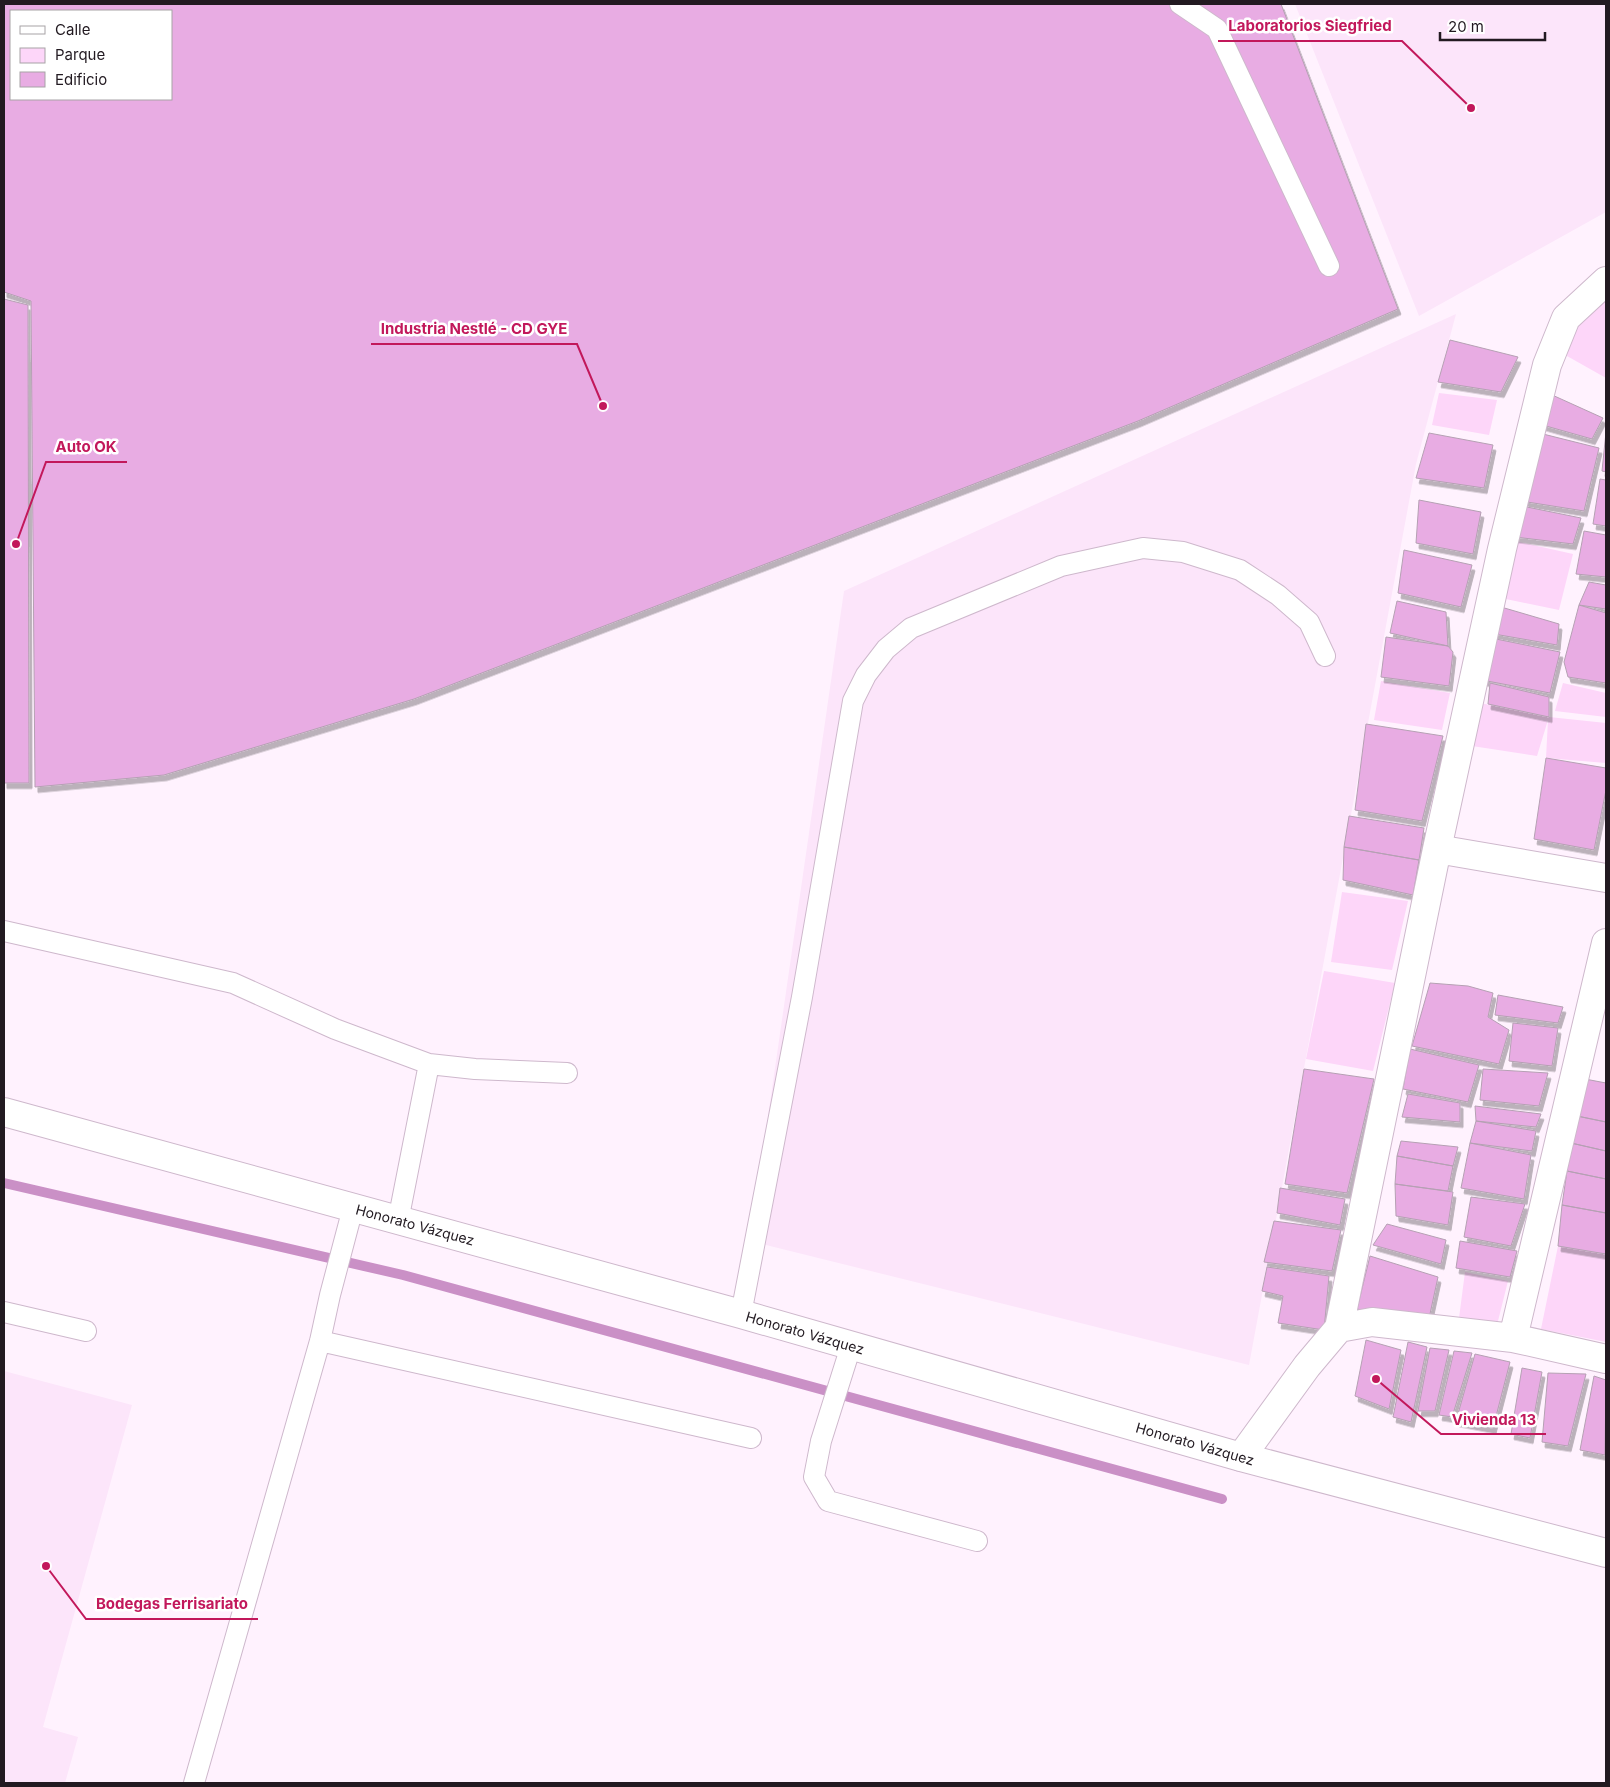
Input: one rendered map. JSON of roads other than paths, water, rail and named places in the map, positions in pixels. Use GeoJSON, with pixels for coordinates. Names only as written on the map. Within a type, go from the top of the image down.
{"type":"FeatureCollection","features":[{"type":"Feature","properties":{"kind":"street"},"geometry":{"type":"LineString","coordinates":[[1240,1457],[1306,1366],[1339,1328],[1437,849],[1502,548],[1547,366],[1566,318],[1606,281]]}},
{"type":"Feature","properties":{"kind":"street"},"geometry":{"type":"LineString","coordinates":[[1437,849],[1606,878]]}},
{"type":"Feature","properties":{"kind":"street"},"geometry":{"type":"LineString","coordinates":[[1513,1338],[1606,943]]}},
{"type":"Feature","properties":{"kind":"street","name":"Honorato Vázquez"},"geometry":{"type":"LineString","coordinates":[[4,1112],[741,1314],[1240,1457],[1606,1553]]}},
{"type":"Feature","properties":{"kind":"street"},"geometry":{"type":"LineString","coordinates":[[1339,1328],[1372,1322],[1513,1338],[1606,1359]]}},
{"type":"Feature","properties":{"kind":"lane"},"geometry":{"type":"LineString","coordinates":[[1180,4],[1217,29],[1329,266]]}},
{"type":"Feature","properties":{"kind":"lane"},"geometry":{"type":"LineString","coordinates":[[741,1314],[802,998],[853,701],[866,675],[886,649],[911,628],[1061,566],[1143,548],[1183,552],[1240,570],[1278,595],[1309,622],[1325,656]]}},
{"type":"Feature","properties":{"kind":"lane"},"geometry":{"type":"LineString","coordinates":[[4,931],[233,983],[335,1029],[429,1064],[475,1069],[567,1073]]}},
{"type":"Feature","properties":{"kind":"lane"},"geometry":{"type":"LineString","coordinates":[[398,1221],[429,1064]]}},
{"type":"Feature","properties":{"kind":"lane"},"geometry":{"type":"LineString","coordinates":[[194,1783],[320,1341],[353,1208]]}},
{"type":"Feature","properties":{"kind":"lane"},"geometry":{"type":"LineString","coordinates":[[4,1312],[86,1331]]}},
{"type":"Feature","properties":{"kind":"lane"},"geometry":{"type":"LineString","coordinates":[[320,1341],[751,1438]]}},
{"type":"Feature","properties":{"kind":"lane"},"geometry":{"type":"LineString","coordinates":[[851,1346],[821,1441],[814,1477],[828,1501],[977,1540]]}},
{"type":"Feature","properties":{"kind":"waterway"},"geometry":{"type":"LineString","coordinates":[[4,1183],[403,1275],[1222,1499]]}},
{"type":"Feature","properties":{"kind":"place","name":"Laboratorios Siegfried"},"geometry":{"type":"Point","coordinates":[1471,108]}},
{"type":"Feature","properties":{"kind":"place","name":"Industria Nestlé - CD GYE"},"geometry":{"type":"Point","coordinates":[603,406]}},
{"type":"Feature","properties":{"kind":"place","name":"Auto OK"},"geometry":{"type":"Point","coordinates":[16,544]}},
{"type":"Feature","properties":{"kind":"place","name":"Vivienda 13"},"geometry":{"type":"Point","coordinates":[1376,1379]}},
{"type":"Feature","properties":{"kind":"place","name":"Bodegas Ferrisariato"},"geometry":{"type":"Point","coordinates":[46,1566]}}]}
